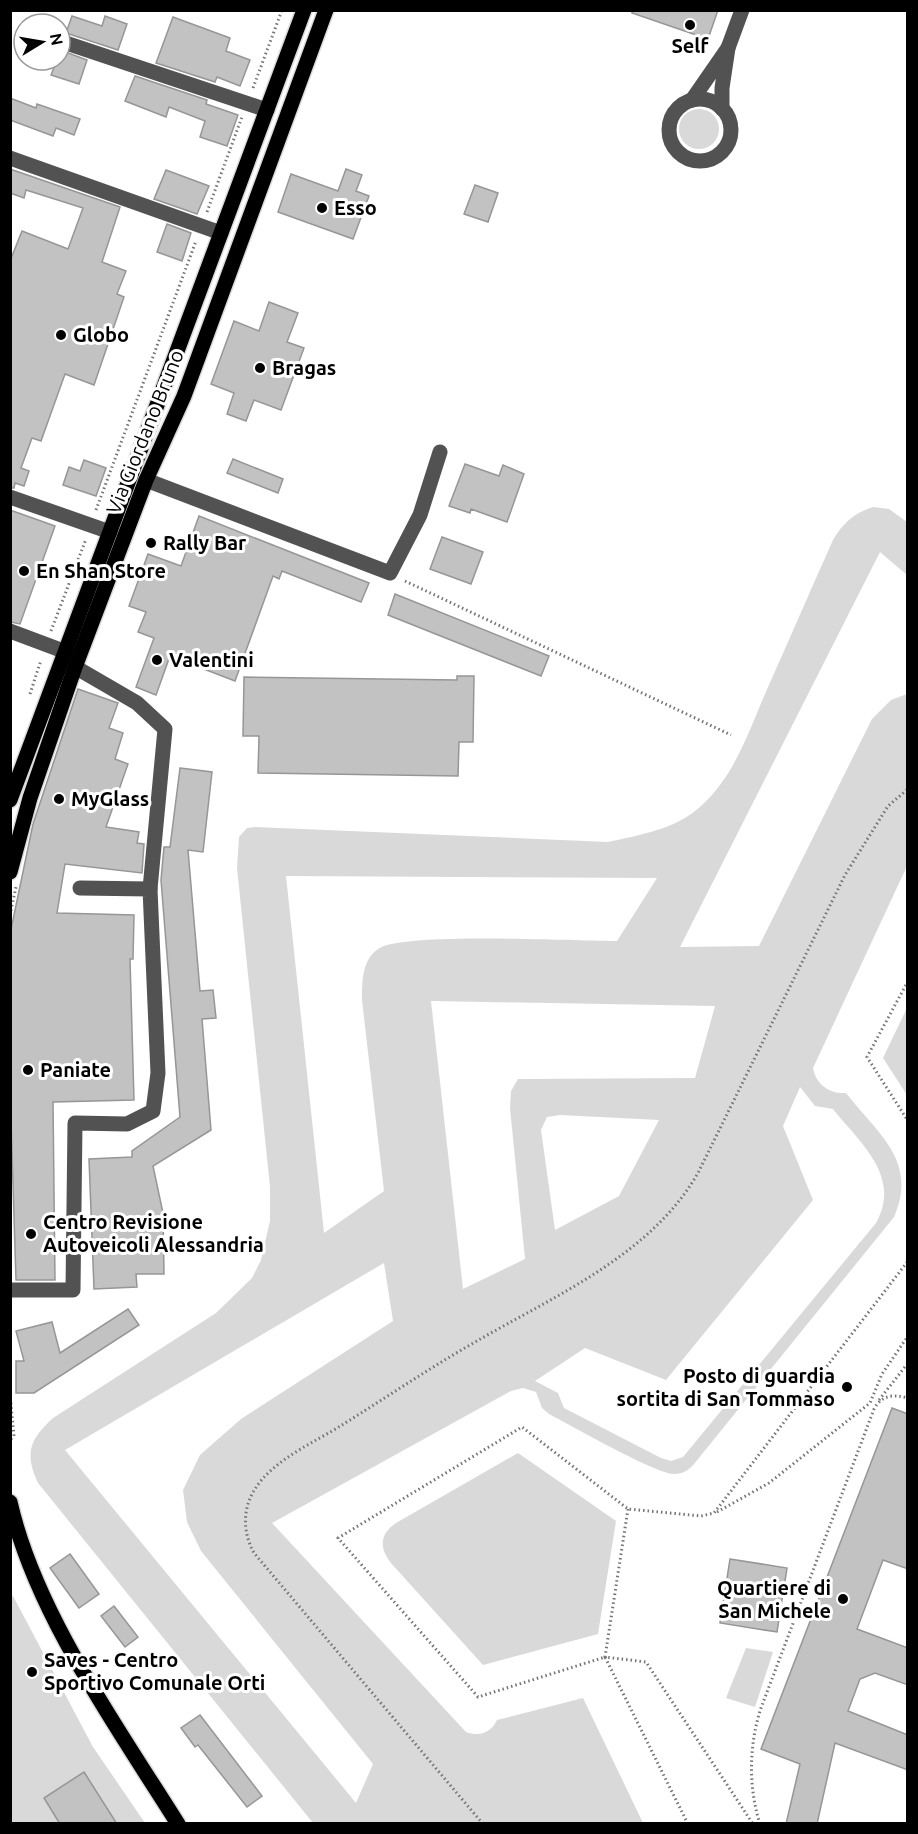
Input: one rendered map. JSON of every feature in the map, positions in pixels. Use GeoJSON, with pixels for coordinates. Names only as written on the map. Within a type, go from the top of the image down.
{"type":"FeatureCollection","features":[{"type":"Feature","properties":{"kind":"main road","name":"Via Giordano Bruno"},"geometry":{"type":"LineString","coordinates":[[10,800],[304,10]]}},
{"type":"Feature","properties":{"kind":"main road","name":"Via Giordano Bruno"},"geometry":{"type":"LineString","coordinates":[[10,872],[30,798],[75,667],[146,480],[184,396],[326,10]]}},
{"type":"Feature","properties":{"kind":"main road"},"geometry":{"type":"LineString","coordinates":[[10,1502],[37,1579],[84,1675],[178,1824]]}},
{"type":"Feature","properties":{"kind":"street"},"geometry":{"type":"LineString","coordinates":[[728,48],[692,100],[675,112],[668,132],[677,151],[694,161],[713,158],[727,145],[730,126],[722,109],[722,88],[728,48],[742,10]]}},
{"type":"Feature","properties":{"kind":"street"},"geometry":{"type":"LineString","coordinates":[[72,46],[267,110]]}},
{"type":"Feature","properties":{"kind":"street"},"geometry":{"type":"LineString","coordinates":[[692,100],[703,99],[722,109]]}},
{"type":"Feature","properties":{"kind":"street"},"geometry":{"type":"LineString","coordinates":[[10,158],[221,233]]}},
{"type":"Feature","properties":{"kind":"street"},"geometry":{"type":"LineString","coordinates":[[146,480],[390,573],[420,515],[440,452]]}},
{"type":"Feature","properties":{"kind":"street"},"geometry":{"type":"LineString","coordinates":[[10,497],[110,532]]}},
{"type":"Feature","properties":{"kind":"street"},"geometry":{"type":"LineString","coordinates":[[10,631],[66,652]]}},
{"type":"Feature","properties":{"kind":"street"},"geometry":{"type":"LineString","coordinates":[[10,1290],[73,1290],[75,1124],[127,1124],[153,1111],[158,1073],[150,889],[165,729],[137,703],[75,667]]}},
{"type":"Feature","properties":{"kind":"street"},"geometry":{"type":"LineString","coordinates":[[80,888],[150,889]]}},
{"type":"Feature","properties":{"kind":"path"},"geometry":{"type":"LineString","coordinates":[[30,695],[46,645],[282,10]]}},
{"type":"Feature","properties":{"kind":"path"},"geometry":{"type":"LineString","coordinates":[[390,573],[730,735]]}},
{"type":"Feature","properties":{"kind":"path"},"geometry":{"type":"LineString","coordinates":[[483,1824],[254,1553],[245,1531],[246,1510],[255,1489],[267,1474],[454,1354],[608,1264],[646,1236],[675,1208],[698,1173],[845,875],[888,806],[908,789]]}},
{"type":"Feature","properties":{"kind":"path"},"geometry":{"type":"LineString","coordinates":[[908,981],[867,1057],[908,1121]]}},
{"type":"Feature","properties":{"kind":"path"},"geometry":{"type":"LineString","coordinates":[[714,1513],[908,1262]]}},
{"type":"Feature","properties":{"kind":"path"},"geometry":{"type":"LineString","coordinates":[[753,1824],[646,1662],[604,1657],[478,1697],[338,1538],[522,1427],[628,1509],[696,1516],[714,1513],[769,1483],[870,1403],[882,1374],[908,1336]]}},
{"type":"Feature","properties":{"kind":"path"},"geometry":{"type":"LineString","coordinates":[[760,1824],[752,1761],[755,1726],[874,1409],[908,1363]]}},
{"type":"Feature","properties":{"kind":"path"},"geometry":{"type":"LineString","coordinates":[[10,1394],[14,1436],[10,1440]]}},
{"type":"Feature","properties":{"kind":"path"},"geometry":{"type":"LineString","coordinates":[[874,1409],[886,1397],[908,1398]]}},
{"type":"Feature","properties":{"kind":"path"},"geometry":{"type":"LineString","coordinates":[[870,1403],[874,1409]]}},
{"type":"Feature","properties":{"kind":"path"},"geometry":{"type":"LineString","coordinates":[[628,1509],[604,1657],[688,1824]]}},
{"type":"Feature","properties":{"kind":"shaded area"},"geometry":{"type":"Polygon","coordinates":[[[699,109],[707,110],[713,115],[718,121],[718,137],[713,143],[707,148],[699,149],[691,148],[685,143],[680,137],[679,129],[680,121],[685,115],[691,110],[699,109]]]}},
{"type":"Feature","properties":{"kind":"shaded area"},"geometry":{"type":"Polygon","coordinates":[[[873,507],[889,509],[907,522],[907,575],[880,552],[680,947],[759,946],[872,719],[891,700],[907,694],[907,866],[813,1068],[821,1084],[829,1090],[846,1093],[891,1150],[898,1164],[901,1180],[900,1197],[894,1217],[686,1471],[674,1474],[664,1472],[613,1448],[549,1414],[542,1408],[536,1392],[523,1388],[511,1391],[272,1523],[466,1732],[484,1733],[497,1720],[583,1698],[643,1823],[313,1823],[38,1483],[31,1463],[34,1440],[53,1418],[216,1313],[252,1278],[261,1260],[270,1221],[270,1187],[237,868],[239,837],[247,828],[255,827],[608,842],[657,830],[681,820],[713,794],[732,766],[748,735],[833,540],[850,519],[873,507]],[[286,876],[324,1233],[384,1191],[362,1000],[364,972],[373,954],[378,949],[394,944],[454,939],[617,941],[657,878],[286,876]],[[431,1001],[463,1289],[525,1259],[510,1108],[511,1091],[518,1079],[695,1078],[715,1006],[431,1001]],[[800,1087],[783,1126],[813,1200],[666,1380],[585,1348],[535,1381],[558,1393],[564,1408],[661,1458],[671,1461],[683,1457],[876,1223],[883,1206],[884,1190],[881,1175],[865,1148],[833,1109],[815,1106],[800,1087]],[[560,1115],[547,1117],[541,1130],[555,1230],[619,1196],[659,1120],[560,1115]],[[384,1263],[65,1450],[356,1803],[373,1764],[201,1551],[187,1522],[183,1490],[200,1455],[241,1419],[393,1321],[384,1263]]]}},
{"type":"Feature","properties":{"kind":"shaded area"},"geometry":{"type":"Polygon","coordinates":[[[907,1008],[907,1095],[883,1058],[907,1008]]]}},
{"type":"Feature","properties":{"kind":"shaded area"},"geometry":{"type":"Polygon","coordinates":[[[518,1453],[616,1521],[598,1634],[483,1665],[390,1562],[384,1551],[383,1541],[384,1536],[396,1523],[518,1453]]]}},
{"type":"Feature","properties":{"kind":"shaded area","name":"Saves - Centro Sportivo Comunale Orti"},"geometry":{"type":"Polygon","coordinates":[[[13,1596],[93,1747],[145,1823],[11,1824],[10,1597],[13,1596]]]}},
{"type":"Feature","properties":{"kind":"shaded area"},"geometry":{"type":"Polygon","coordinates":[[[746,1648],[773,1652],[755,1707],[726,1698],[746,1648]]]}},
{"type":"Feature","properties":{"kind":"building","name":"Self"},"geometry":{"type":"Polygon","coordinates":[[[632,10],[718,10],[708,39],[632,13],[632,10]]]}},
{"type":"Feature","properties":{"kind":"building"},"geometry":{"type":"Polygon","coordinates":[[[72,16],[102,26],[105,16],[127,24],[118,50],[72,35],[72,16]]]}},
{"type":"Feature","properties":{"kind":"building"},"geometry":{"type":"Polygon","coordinates":[[[173,17],[230,38],[226,51],[250,60],[240,86],[217,77],[215,82],[156,63],[173,17]]]}},
{"type":"Feature","properties":{"kind":"building"},"geometry":{"type":"Polygon","coordinates":[[[72,54],[87,60],[79,84],[51,75],[52,72],[72,72],[72,54]]]}},
{"type":"Feature","properties":{"kind":"building"},"geometry":{"type":"Polygon","coordinates":[[[135,76],[207,100],[206,104],[238,115],[227,146],[200,137],[205,121],[169,107],[166,117],[125,101],[135,76]]]}},
{"type":"Feature","properties":{"kind":"building"},"geometry":{"type":"Polygon","coordinates":[[[10,98],[36,108],[37,104],[80,119],[74,135],[56,128],[53,136],[10,120],[10,98]]]}},
{"type":"Feature","properties":{"kind":"building","name":"Globo"},"geometry":{"type":"Polygon","coordinates":[[[10,169],[120,207],[102,262],[126,271],[117,294],[124,297],[94,385],[65,374],[41,441],[32,438],[21,468],[29,471],[24,486],[15,483],[14,488],[10,488],[10,261],[22,231],[68,249],[83,208],[26,190],[24,198],[10,193],[10,169]]]}},
{"type":"Feature","properties":{"kind":"building"},"geometry":{"type":"Polygon","coordinates":[[[346,169],[362,175],[356,191],[369,196],[353,239],[278,212],[291,174],[338,191],[346,169]]]}},
{"type":"Feature","properties":{"kind":"building"},"geometry":{"type":"Polygon","coordinates":[[[166,170],[209,186],[197,214],[154,199],[166,170]]]}},
{"type":"Feature","properties":{"kind":"building"},"geometry":{"type":"Polygon","coordinates":[[[475,185],[498,193],[488,222],[464,214],[475,185]]]}},
{"type":"Feature","properties":{"kind":"building"},"geometry":{"type":"Polygon","coordinates":[[[167,224],[191,233],[182,261],[157,252],[167,224]]]}},
{"type":"Feature","properties":{"kind":"building"},"geometry":{"type":"Polygon","coordinates":[[[269,302],[298,313],[287,342],[304,348],[281,410],[254,400],[246,421],[227,414],[234,393],[211,384],[234,321],[259,331],[269,302]]]}},
{"type":"Feature","properties":{"kind":"building"},"geometry":{"type":"Polygon","coordinates":[[[233,459],[283,479],[278,493],[227,473],[233,459]]]}},
{"type":"Feature","properties":{"kind":"building"},"geometry":{"type":"Polygon","coordinates":[[[84,460],[106,468],[96,496],[63,485],[69,467],[80,471],[84,460]]]}},
{"type":"Feature","properties":{"kind":"building"},"geometry":{"type":"Polygon","coordinates":[[[465,464],[499,476],[503,465],[524,474],[507,522],[471,509],[470,513],[449,506],[465,464]]]}},
{"type":"Feature","properties":{"kind":"building","name":"En Shan Store"},"geometry":{"type":"Polygon","coordinates":[[[10,510],[55,526],[20,624],[10,622],[10,510]]]}},
{"type":"Feature","properties":{"kind":"building"},"geometry":{"type":"Polygon","coordinates":[[[199,516],[369,583],[361,602],[282,571],[279,579],[273,576],[235,681],[170,656],[156,695],[136,687],[154,638],[138,632],[146,612],[129,606],[148,554],[181,566],[199,516]]]}},
{"type":"Feature","properties":{"kind":"building"},"geometry":{"type":"Polygon","coordinates":[[[442,537],[483,552],[471,584],[430,569],[442,537]]]}},
{"type":"Feature","properties":{"kind":"building"},"geometry":{"type":"Polygon","coordinates":[[[395,594],[549,656],[541,676],[388,615],[395,594]]]}},
{"type":"Feature","properties":{"kind":"building"},"geometry":{"type":"Polygon","coordinates":[[[457,676],[474,676],[473,742],[459,742],[458,776],[258,773],[259,736],[243,736],[244,677],[457,680],[457,676]]]}},
{"type":"Feature","properties":{"kind":"building"},"geometry":{"type":"Polygon","coordinates":[[[78,689],[118,703],[109,728],[123,733],[115,759],[128,764],[106,827],[139,832],[137,843],[144,844],[142,873],[65,864],[57,913],[134,915],[133,959],[130,959],[134,1100],[53,1102],[55,1280],[16,1280],[10,1088],[10,934],[33,824],[78,689]]]}},
{"type":"Feature","properties":{"kind":"building"},"geometry":{"type":"Polygon","coordinates":[[[180,768],[212,772],[203,852],[188,850],[200,991],[213,990],[216,1018],[202,1019],[211,1130],[153,1166],[163,1213],[164,1274],[136,1274],[137,1287],[94,1289],[89,1159],[132,1157],[132,1151],[180,1117],[161,880],[164,847],[170,847],[180,768]]]}},
{"type":"Feature","properties":{"kind":"building"},"geometry":{"type":"Polygon","coordinates":[[[128,1309],[139,1325],[34,1393],[16,1393],[16,1361],[24,1361],[16,1331],[52,1322],[60,1353],[128,1309]]]}},
{"type":"Feature","properties":{"kind":"building","name":"Quartiere di San Michele"},"geometry":{"type":"Polygon","coordinates":[[[892,1408],[908,1414],[908,1569],[883,1560],[857,1629],[908,1648],[908,1685],[875,1673],[860,1679],[848,1711],[908,1735],[908,1770],[835,1743],[817,1824],[786,1824],[800,1764],[761,1749],[892,1408]]]}},
{"type":"Feature","properties":{"kind":"building"},"geometry":{"type":"Polygon","coordinates":[[[70,1554],[99,1594],[79,1608],[50,1568],[70,1554]]]}},
{"type":"Feature","properties":{"kind":"building"},"geometry":{"type":"Polygon","coordinates":[[[730,1559],[787,1568],[777,1632],[720,1623],[730,1559]]]}},
{"type":"Feature","properties":{"kind":"building"},"geometry":{"type":"Polygon","coordinates":[[[114,1606],[138,1637],[125,1647],[101,1616],[114,1606]]]}},
{"type":"Feature","properties":{"kind":"building"},"geometry":{"type":"Polygon","coordinates":[[[200,1715],[262,1796],[247,1807],[198,1745],[195,1747],[181,1728],[200,1715]]]}},
{"type":"Feature","properties":{"kind":"building"},"geometry":{"type":"Polygon","coordinates":[[[84,1772],[117,1824],[60,1824],[44,1798],[84,1772]]]}},
{"type":"Feature","properties":{"kind":"place","name":"Self"},"geometry":{"type":"Point","coordinates":[690,25]}},
{"type":"Feature","properties":{"kind":"place","name":"Esso"},"geometry":{"type":"Point","coordinates":[322,208]}},
{"type":"Feature","properties":{"kind":"place","name":"Globo"},"geometry":{"type":"Point","coordinates":[61,335]}},
{"type":"Feature","properties":{"kind":"place","name":"Bragas"},"geometry":{"type":"Point","coordinates":[260,368]}},
{"type":"Feature","properties":{"kind":"place","name":"Rally Bar"},"geometry":{"type":"Point","coordinates":[151,543]}},
{"type":"Feature","properties":{"kind":"place","name":"En Shan Store"},"geometry":{"type":"Point","coordinates":[24,571]}},
{"type":"Feature","properties":{"kind":"place","name":"Valentini"},"geometry":{"type":"Point","coordinates":[157,660]}},
{"type":"Feature","properties":{"kind":"place","name":"MyGlass"},"geometry":{"type":"Point","coordinates":[59,799]}},
{"type":"Feature","properties":{"kind":"place","name":"Paniate"},"geometry":{"type":"Point","coordinates":[28,1070]}},
{"type":"Feature","properties":{"kind":"place","name":"Centro Revisione Autoveicoli Alessandria"},"geometry":{"type":"Point","coordinates":[31,1234]}},
{"type":"Feature","properties":{"kind":"place","name":"Posto di guardia sortita di San Tommaso"},"geometry":{"type":"Point","coordinates":[847,1387]}},
{"type":"Feature","properties":{"kind":"place","name":"Quartiere di San Michele"},"geometry":{"type":"Point","coordinates":[843,1599]}},
{"type":"Feature","properties":{"kind":"place","name":"Saves - Centro Sportivo Comunale Orti"},"geometry":{"type":"Point","coordinates":[32,1672]}}]}
